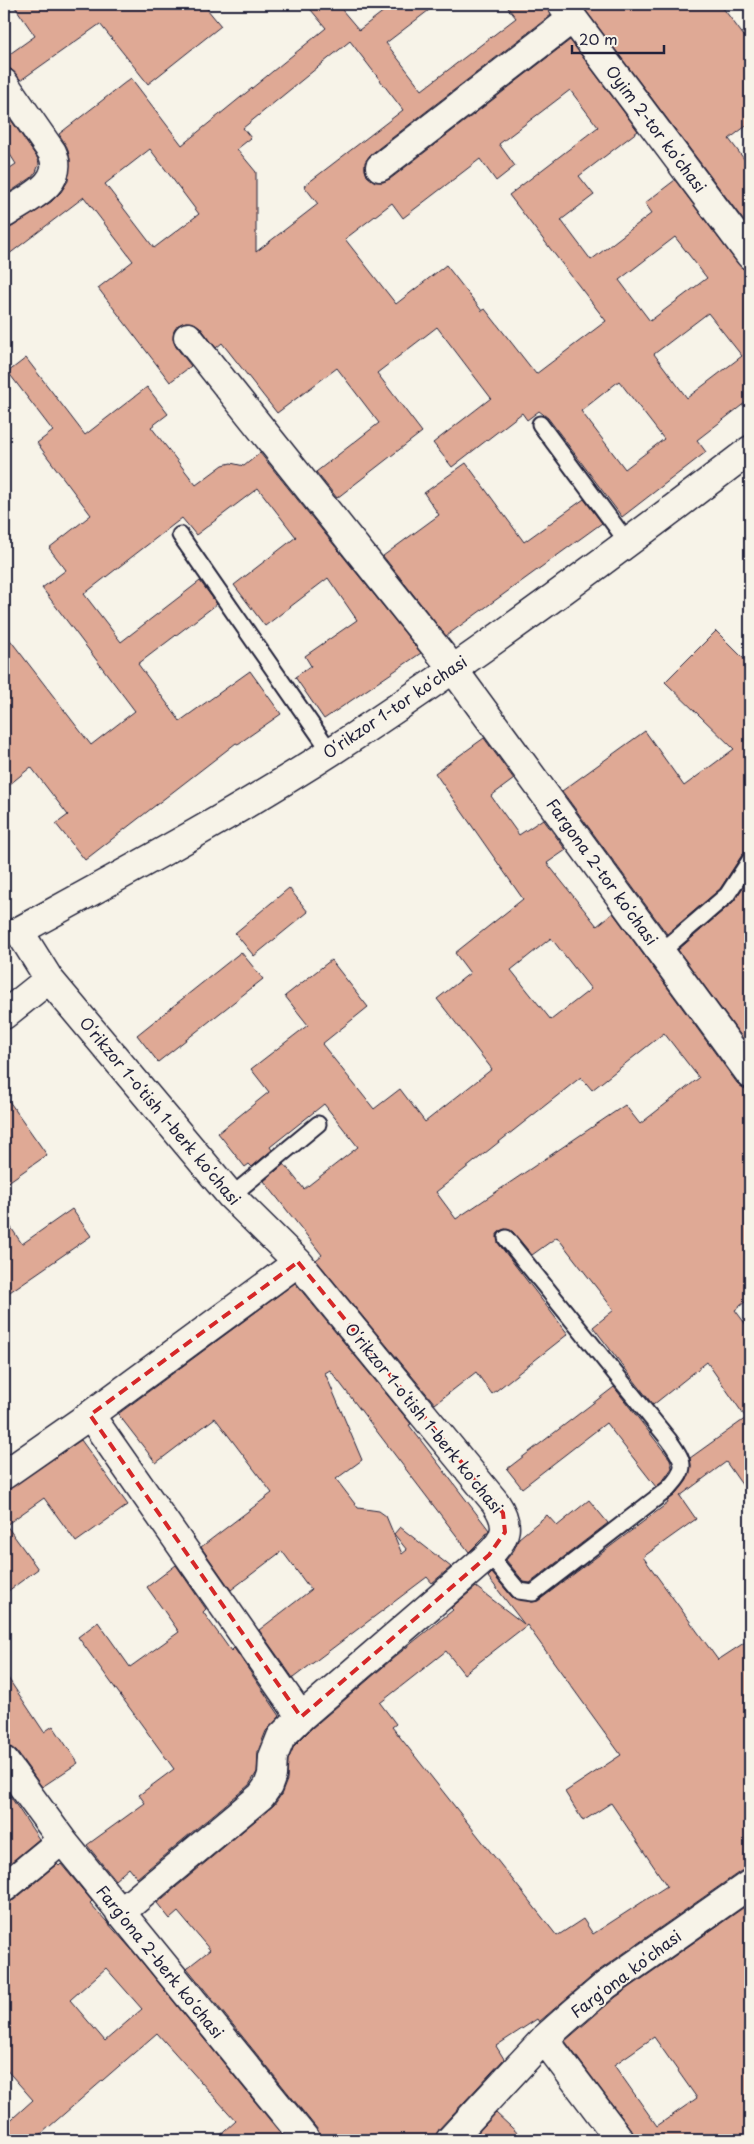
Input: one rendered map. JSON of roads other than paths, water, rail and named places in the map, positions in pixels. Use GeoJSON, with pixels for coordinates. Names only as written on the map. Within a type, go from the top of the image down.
{"type":"FeatureCollection","features":[{"type":"Feature","properties":{"kind":"street"},"geometry":{"type":"LineString","coordinates":[[380,167],[567,11]]}},
{"type":"Feature","properties":{"kind":"street","name":"Oyim 2-tor koʻchasi"},"geometry":{"type":"LineString","coordinates":[[567,11],[750,255]]}},
{"type":"Feature","properties":{"kind":"street"},"geometry":{"type":"LineString","coordinates":[[4,83],[56,160],[56,170],[53,179],[46,186],[4,214]]}},
{"type":"Feature","properties":{"kind":"street","name":"Fargona 2-tor koʻchasi"},"geometry":{"type":"LineString","coordinates":[[188,337],[453,669],[750,1074]]}},
{"type":"Feature","properties":{"kind":"street","name":"Oʻrikzor 1-tor koʻchasi"},"geometry":{"type":"LineString","coordinates":[[9,928],[174,847],[330,751],[453,669],[628,543],[750,450]]}},
{"type":"Feature","properties":{"kind":"street","name":"Oʻrikzor 1-oʻtish 1-berk koʻchasi"},"geometry":{"type":"LineString","coordinates":[[9,928],[49,979],[231,1196],[298,1262],[503,1513],[506,1523],[501,1542],[489,1555],[301,1717],[281,1737],[273,1757],[272,1775],[268,1786],[261,1796],[120,1913]]}},
{"type":"Feature","properties":{"kind":"street"},"geometry":{"type":"LineString","coordinates":[[4,1015],[49,979]]}},
{"type":"Feature","properties":{"kind":"street"},"geometry":{"type":"LineString","coordinates":[[4,1475],[90,1415],[298,1262]]}},
{"type":"Feature","properties":{"kind":"street"},"geometry":{"type":"LineString","coordinates":[[90,1415],[301,1717]]}},
{"type":"Feature","properties":{"kind":"street","name":"Fargʻona 2-berk koʻchasi"},"geometry":{"type":"LineString","coordinates":[[4,1761],[62,1840],[120,1913],[306,2140]]}},
{"type":"Feature","properties":{"kind":"street"},"geometry":{"type":"LineString","coordinates":[[4,1888],[62,1840]]}},
{"type":"Feature","properties":{"kind":"street","name":"Fargʻona koʻchasi"},"geometry":{"type":"LineString","coordinates":[[450,2140],[544,2039],[606,1985],[750,1884]]}},
{"type":"Feature","properties":{"kind":"street"},"geometry":{"type":"LineString","coordinates":[[544,2039],[620,2140]]}},
{"type":"Feature","properties":{"kind":"lane"},"geometry":{"type":"LineString","coordinates":[[540,424],[628,543]]}},
{"type":"Feature","properties":{"kind":"lane"},"geometry":{"type":"LineString","coordinates":[[180,535],[330,751]]}},
{"type":"Feature","properties":{"kind":"lane"},"geometry":{"type":"LineString","coordinates":[[661,952],[727,895],[750,860]]}},
{"type":"Feature","properties":{"kind":"lane"},"geometry":{"type":"LineString","coordinates":[[231,1196],[318,1124]]}},
{"type":"Feature","properties":{"kind":"lane"},"geometry":{"type":"LineString","coordinates":[[489,1555],[519,1591],[533,1593],[668,1489],[679,1477],[682,1468],[681,1457],[669,1440],[506,1238]]}}]}
